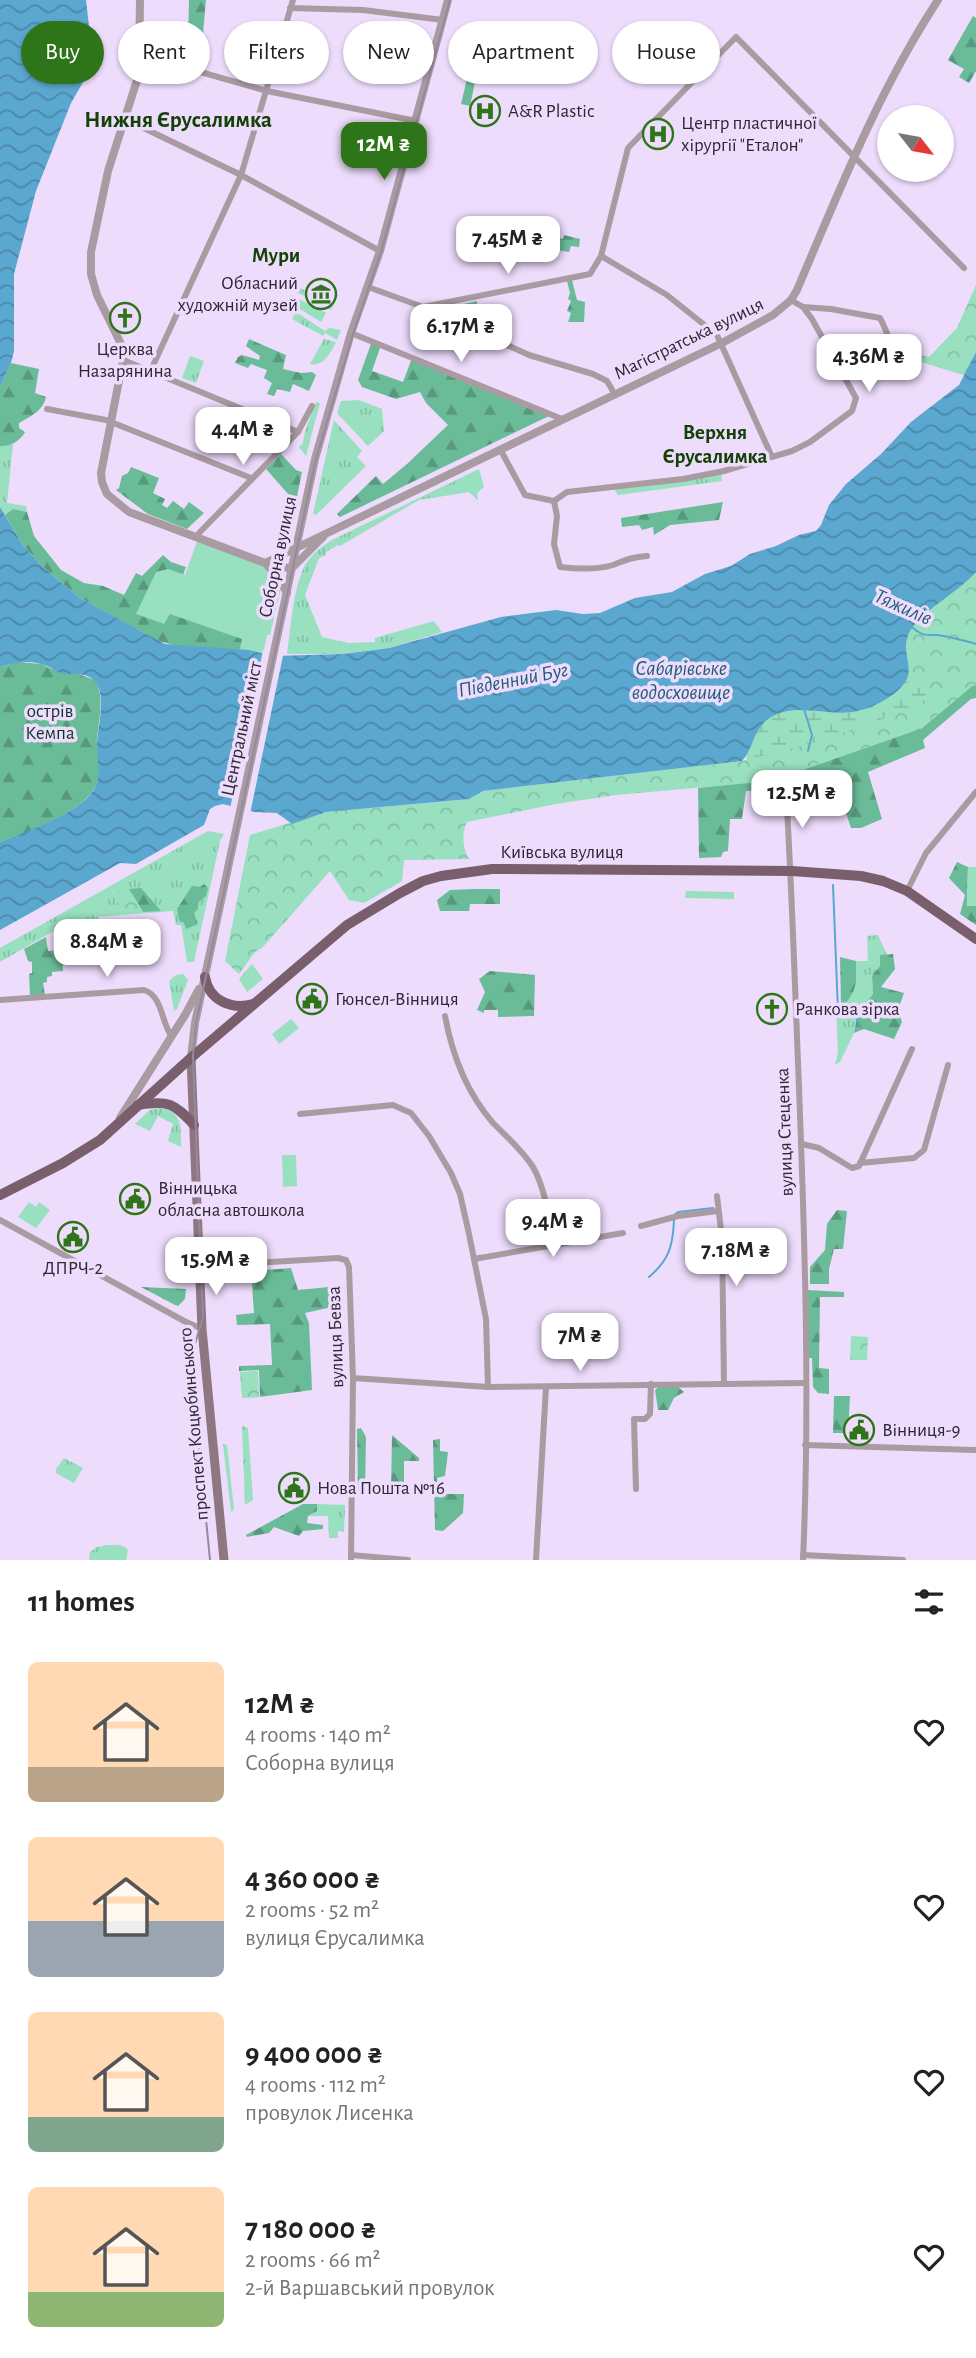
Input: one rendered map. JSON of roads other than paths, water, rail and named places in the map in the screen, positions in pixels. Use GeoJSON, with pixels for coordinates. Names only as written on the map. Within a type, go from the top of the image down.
{"type":"FeatureCollection","features":[{"type":"Feature","properties":{"kind":"main road","name":"Київська вулиця"},"geometry":{"type":"LineString","coordinates":[[2,1193],[63,1163],[100,1140],[191,1058],[348,925],[400,892],[441,876],[492,869],[792,871],[861,876],[884,881],[907,891],[976,939]]}},
{"type":"Feature","properties":{"kind":"main road"},"geometry":{"type":"LineString","coordinates":[[205,977],[208,990],[220,1001],[237,1007],[254,1004]]}},
{"type":"Feature","properties":{"kind":"main road","name":"проспект Коцюбинського"},"geometry":{"type":"LineString","coordinates":[[191,1058],[202,1329],[224,1560]]}},
{"type":"Feature","properties":{"kind":"main road"},"geometry":{"type":"LineString","coordinates":[[137,1105],[155,1102],[172,1104],[194,1125]]}},
{"type":"Feature","properties":{"kind":"street"},"geometry":{"type":"LineString","coordinates":[[140,0],[140,21]]}},
{"type":"Feature","properties":{"kind":"street"},"geometry":{"type":"LineString","coordinates":[[150,372],[241,175],[293,0]]}},
{"type":"Feature","properties":{"kind":"street","name":"Соборна вулиця"},"geometry":{"type":"LineString","coordinates":[[277,637],[323,429],[351,333],[380,251],[448,0]]}},
{"type":"Feature","properties":{"kind":"street","name":"Магістратська вулиця"},"geometry":{"type":"LineString","coordinates":[[265,563],[722,343],[773,315],[791,300],[853,158],[898,65],[938,0]]}},
{"type":"Feature","properties":{"kind":"street"},"geometry":{"type":"LineString","coordinates":[[290,9],[363,10],[443,20]]}},
{"type":"Feature","properties":{"kind":"street"},"geometry":{"type":"LineString","coordinates":[[423,307],[590,274],[601,256],[628,148],[736,37],[964,268]]}},
{"type":"Feature","properties":{"kind":"street"},"geometry":{"type":"LineString","coordinates":[[210,75],[267,91],[416,121]]}},
{"type":"Feature","properties":{"kind":"street"},"geometry":{"type":"LineString","coordinates":[[136,84],[108,171],[91,252],[94,285],[121,344],[123,360],[101,473],[107,494],[118,505],[136,515],[282,568],[292,568],[328,531]]}},
{"type":"Feature","properties":{"kind":"street"},"geometry":{"type":"LineString","coordinates":[[125,119],[241,175],[380,251]]}},
{"type":"Feature","properties":{"kind":"street"},"geometry":{"type":"LineString","coordinates":[[601,256],[667,295],[717,335],[772,457]]}},
{"type":"Feature","properties":{"kind":"street"},"geometry":{"type":"LineString","coordinates":[[368,286],[423,307],[529,355],[593,373],[607,382],[614,393]]}},
{"type":"Feature","properties":{"kind":"street"},"geometry":{"type":"LineString","coordinates":[[791,300],[803,307],[880,318],[897,357]]}},
{"type":"Feature","properties":{"kind":"street"},"geometry":{"type":"LineString","coordinates":[[500,449],[525,495],[554,501],[567,492],[683,479],[723,471],[792,451],[810,442],[852,411],[856,398],[803,307]]}},
{"type":"Feature","properties":{"kind":"street"},"geometry":{"type":"LineString","coordinates":[[351,333],[562,419]]}},
{"type":"Feature","properties":{"kind":"street"},"geometry":{"type":"LineString","coordinates":[[123,360],[298,432]]}},
{"type":"Feature","properties":{"kind":"street"},"geometry":{"type":"LineString","coordinates":[[197,538],[251,478],[298,432],[312,406]]}},
{"type":"Feature","properties":{"kind":"street"},"geometry":{"type":"LineString","coordinates":[[47,409],[111,422],[251,478]]}},
{"type":"Feature","properties":{"kind":"street"},"geometry":{"type":"LineString","coordinates":[[554,501],[557,516],[554,544],[560,567],[596,568],[647,556]]}},
{"type":"Feature","properties":{"kind":"street"},"geometry":{"type":"LineString","coordinates":[[302,523],[311,533],[328,531]]}},
{"type":"Feature","properties":{"kind":"street"},"geometry":{"type":"LineString","coordinates":[[265,563],[276,575],[286,593]]}},
{"type":"Feature","properties":{"kind":"street","name":"Центральний міст"},"geometry":{"type":"LineString","coordinates":[[237,828],[277,637]]}},
{"type":"Feature","properties":{"kind":"street","name":"вулиця Стеценка"},"geometry":{"type":"LineString","coordinates":[[786,791],[792,871],[802,1144],[805,1382],[803,1558]]}},
{"type":"Feature","properties":{"kind":"street"},"geometry":{"type":"LineString","coordinates":[[907,891],[926,853],[976,792]]}},
{"type":"Feature","properties":{"kind":"street","name":"проспект Коцюбинського"},"geometry":{"type":"LineString","coordinates":[[191,1058],[195,1023],[237,828]]}},
{"type":"Feature","properties":{"kind":"street"},"geometry":{"type":"LineString","coordinates":[[115,1125],[172,1037],[205,977]]}},
{"type":"Feature","properties":{"kind":"street"},"geometry":{"type":"LineString","coordinates":[[0,1000],[144,990],[152,992],[156,998],[172,1037]]}},
{"type":"Feature","properties":{"kind":"street"},"geometry":{"type":"LineString","coordinates":[[445,1016],[450,1043],[460,1071],[491,1120],[534,1169],[555,1245]]}},
{"type":"Feature","properties":{"kind":"street"},"geometry":{"type":"LineString","coordinates":[[802,1144],[819,1148],[856,1168],[912,1049]]}},
{"type":"Feature","properties":{"kind":"street"},"geometry":{"type":"LineString","coordinates":[[860,1163],[914,1158],[925,1150],[948,1065]]}},
{"type":"Feature","properties":{"kind":"street"},"geometry":{"type":"LineString","coordinates":[[300,1114],[393,1105],[411,1112],[429,1136],[460,1194],[486,1319],[488,1387]]}},
{"type":"Feature","properties":{"kind":"street"},"geometry":{"type":"LineString","coordinates":[[717,1196],[722,1238],[724,1383]]}},
{"type":"Feature","properties":{"kind":"street"},"geometry":{"type":"LineString","coordinates":[[641,1226],[674,1217],[718,1212]]}},
{"type":"Feature","properties":{"kind":"street"},"geometry":{"type":"LineString","coordinates":[[0,1220],[202,1329]]}},
{"type":"Feature","properties":{"kind":"street"},"geometry":{"type":"LineString","coordinates":[[474,1259],[623,1233]]}},
{"type":"Feature","properties":{"kind":"street","name":"вулиця Бевза"},"geometry":{"type":"LineString","coordinates":[[201,1266],[338,1258],[346,1260],[349,1267],[354,1378],[351,1558]]}},
{"type":"Feature","properties":{"kind":"street"},"geometry":{"type":"LineString","coordinates":[[354,1378],[488,1387],[805,1382]]}},
{"type":"Feature","properties":{"kind":"street"},"geometry":{"type":"LineString","coordinates":[[636,1489],[634,1419],[645,1419],[650,1414],[651,1384]]}},
{"type":"Feature","properties":{"kind":"street"},"geometry":{"type":"LineString","coordinates":[[536,1560],[545,1387]]}},
{"type":"Feature","properties":{"kind":"street"},"geometry":{"type":"LineString","coordinates":[[805,1446],[976,1450]]}},
{"type":"Feature","properties":{"kind":"street"},"geometry":{"type":"LineString","coordinates":[[351,1558],[408,1560]]}},
{"type":"Feature","properties":{"kind":"street"},"geometry":{"type":"LineString","coordinates":[[803,1558],[903,1560]]}},
{"type":"Feature","properties":{"kind":"water"},"geometry":{"type":"Polygon","coordinates":[[[0,0],[86,0],[88,21],[21,21],[21,84],[82,84],[71,103],[36,191],[14,274],[14,351],[0,387],[0,0]]]}},
{"type":"Feature","properties":{"kind":"water","name":"Сабарівське водосховище"},"geometry":{"type":"Polygon","coordinates":[[[976,352],[976,572],[914,625],[906,642],[909,670],[907,677],[904,684],[886,699],[852,712],[797,710],[777,714],[762,724],[742,761],[483,791],[469,799],[326,812],[292,824],[277,813],[254,812],[223,804],[215,806],[210,809],[204,825],[136,864],[120,863],[0,930],[0,842],[63,815],[93,791],[99,775],[97,745],[101,697],[99,688],[87,676],[61,673],[35,662],[0,667],[0,507],[23,545],[59,581],[80,598],[165,644],[249,650],[273,656],[344,654],[389,648],[501,617],[556,610],[583,614],[600,613],[635,598],[672,592],[705,574],[731,566],[750,554],[816,531],[829,505],[846,484],[881,454],[911,422],[959,385],[976,352]]]}},
{"type":"Feature","properties":{"kind":"waterway","name":"Тяжилів"},"geometry":{"type":"LineString","coordinates":[[912,627],[924,634],[976,644]]}},
{"type":"Feature","properties":{"kind":"waterway"},"geometry":{"type":"LineString","coordinates":[[804,709],[812,735],[808,751]]}},
{"type":"Feature","properties":{"kind":"waterway"},"geometry":{"type":"LineString","coordinates":[[817,778],[818,791]]}},
{"type":"Feature","properties":{"kind":"waterway"},"geometry":{"type":"LineString","coordinates":[[833,885],[838,1012],[856,1016],[859,1026]]}},
{"type":"Feature","properties":{"kind":"waterway"},"geometry":{"type":"LineString","coordinates":[[674,1215],[678,1212],[713,1208]]}},
{"type":"Feature","properties":{"kind":"waterway"},"geometry":{"type":"LineString","coordinates":[[649,1277],[669,1252],[674,1220]]}},
{"type":"Feature","properties":{"kind":"tram line"},"geometry":{"type":"LineString","coordinates":[[210,1560],[191,1366],[203,1317],[193,1056],[196,1023],[316,459],[353,334],[381,252],[450,0]]}},
{"type":"Feature","properties":{"kind":"place","name":"A&R Plastic"},"geometry":{"type":"Point","coordinates":[485,111]}},
{"type":"Feature","properties":{"kind":"place","name":"Центр пластичної хірургії \"Еталон\""},"geometry":{"type":"Point","coordinates":[658,134]}},
{"type":"Feature","properties":{"kind":"place","name":"Обласний художній музей"},"geometry":{"type":"Point","coordinates":[321,294]}},
{"type":"Feature","properties":{"kind":"place","name":"Церква Назарянина"},"geometry":{"type":"Point","coordinates":[125,318]}},
{"type":"Feature","properties":{"kind":"place","name":"Гюнсел-Вінниця"},"geometry":{"type":"Point","coordinates":[312,999]}},
{"type":"Feature","properties":{"kind":"place","name":"Ранкова зірка"},"geometry":{"type":"Point","coordinates":[772,1009]}},
{"type":"Feature","properties":{"kind":"place","name":"Вінницька обласна автошкола"},"geometry":{"type":"Point","coordinates":[135,1199]}},
{"type":"Feature","properties":{"kind":"place","name":"ДПРЧ-2"},"geometry":{"type":"Point","coordinates":[73,1237]}},
{"type":"Feature","properties":{"kind":"place","name":"Вінниця-9"},"geometry":{"type":"Point","coordinates":[859,1430]}},
{"type":"Feature","properties":{"kind":"place","name":"Нова Пошта №16"},"geometry":{"type":"Point","coordinates":[294,1488]}},
{"type":"Feature","properties":{"kind":"district","name":"Нижня Єрусалимка"},"geometry":{"type":"Point","coordinates":[178,120]}},
{"type":"Feature","properties":{"kind":"district","name":"Мури"},"geometry":{"type":"Point","coordinates":[276,255]}},
{"type":"Feature","properties":{"kind":"district","name":"Верхня Єрусалимка"},"geometry":{"type":"Point","coordinates":[715,444]}},
{"type":"Feature","properties":{"kind":"water label","name":"Південний Буг"},"geometry":{"type":"Point","coordinates":[513,680]}},
{"type":"Feature","properties":{"kind":"park label","name":"острів Кемпа"},"geometry":{"type":"Point","coordinates":[50,722]}}]}
